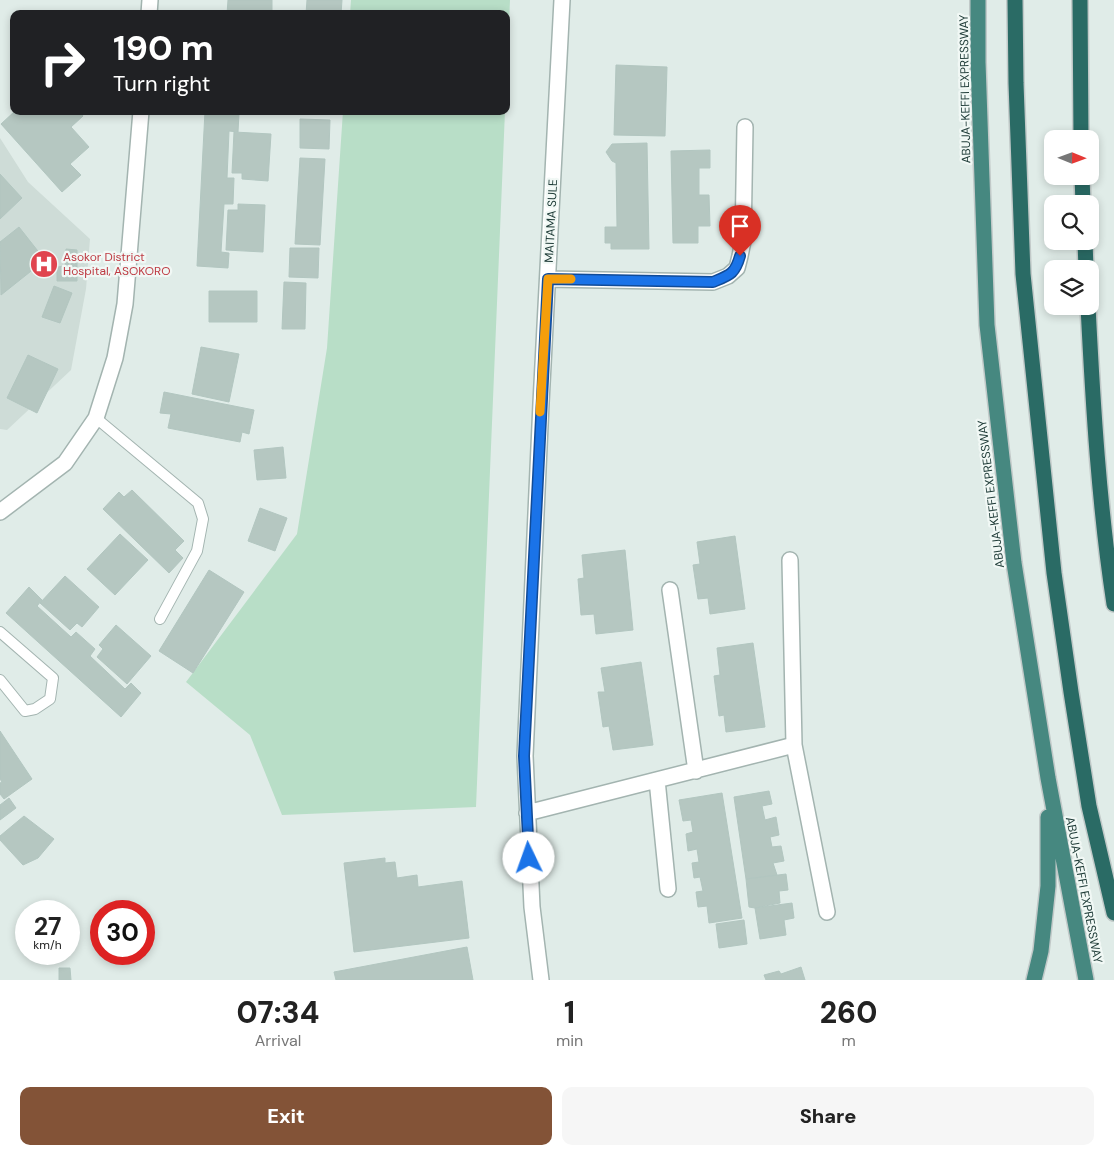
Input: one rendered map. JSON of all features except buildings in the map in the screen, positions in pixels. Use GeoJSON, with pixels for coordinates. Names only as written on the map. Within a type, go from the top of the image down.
{"type":"FeatureCollection","features":[{"type":"Feature","properties":{"kind":"highway","name":"ABUJA-KEFFI EXPRESSWAY"},"geometry":{"type":"LineString","coordinates":[[978,0],[978,72],[987,324],[1014,563],[1048,778],[1086,980]]}},
{"type":"Feature","properties":{"kind":"highway","name":"ABUJA-KEFFI EXPRESSWAY"},"geometry":{"type":"LineString","coordinates":[[1015,0],[1023,274],[1054,573],[1089,806],[1114,913]]}},
{"type":"Feature","properties":{"kind":"highway"},"geometry":{"type":"LineString","coordinates":[[1080,0],[1081,130]]}},
{"type":"Feature","properties":{"kind":"highway"},"geometry":{"type":"LineString","coordinates":[[1088,315],[1097,451],[1106,550],[1114,604]]}},
{"type":"Feature","properties":{"kind":"highway"},"geometry":{"type":"LineString","coordinates":[[1034,980],[1040,951],[1048,886],[1048,778]]}},
{"type":"Feature","properties":{"kind":"street","name":"MAITAMA SULE"},"geometry":{"type":"LineString","coordinates":[[541,980],[532,907],[524,756],[562,0]]}},
{"type":"Feature","properties":{"kind":"street"},"geometry":{"type":"LineString","coordinates":[[0,512],[65,463],[96,418],[115,358],[125,304],[141,115]]}},
{"type":"Feature","properties":{"kind":"street"},"geometry":{"type":"LineString","coordinates":[[548,279],[713,282],[728,276],[737,268],[743,241],[744,127]]}},
{"type":"Feature","properties":{"kind":"street"},"geometry":{"type":"LineString","coordinates":[[790,560],[794,746],[827,912]]}},
{"type":"Feature","properties":{"kind":"street"},"geometry":{"type":"LineString","coordinates":[[670,590],[696,771]]}},
{"type":"Feature","properties":{"kind":"street"},"geometry":{"type":"LineString","coordinates":[[527,813],[794,746]]}},
{"type":"Feature","properties":{"kind":"street"},"geometry":{"type":"LineString","coordinates":[[657,780],[668,889]]}},
{"type":"Feature","properties":{"kind":"lane"},"geometry":{"type":"LineString","coordinates":[[96,418],[198,503],[203,519],[197,551],[160,619]]}},
{"type":"Feature","properties":{"kind":"lane"},"geometry":{"type":"LineString","coordinates":[[0,632],[53,678],[50,699],[35,710],[25,711],[0,680]]}},
{"type":"Feature","properties":{"kind":"shaded area","name":"Asokor District Hospital, ASOKORO"},"geometry":{"type":"Polygon","coordinates":[[[0,138],[28,182],[90,239],[86,289],[71,370],[7,430],[0,429],[0,138]]]}},
{"type":"Feature","properties":{"kind":"green space"},"geometry":{"type":"Polygon","coordinates":[[[351,0],[510,0],[510,10],[350,10],[351,0]]]}},
{"type":"Feature","properties":{"kind":"green space"},"geometry":{"type":"Polygon","coordinates":[[[343,115],[505,115],[476,807],[282,815],[250,735],[186,682],[297,534],[327,348],[343,115]]]}},
{"type":"Feature","properties":{"kind":"slow traffic"},"geometry":{"type":"LineString","coordinates":[[540,412],[548,279],[571,279]]}},
{"type":"Feature","properties":{"kind":"place","name":"Asokor District Hospital, ASOKORO"},"geometry":{"type":"Point","coordinates":[44,264]}},
{"type":"Feature","properties":{"kind":"route"},"geometry":{"type":"LineString","coordinates":[[529,858],[524,756],[548,279],[713,282],[728,276],[737,268],[740,256]]}}]}
